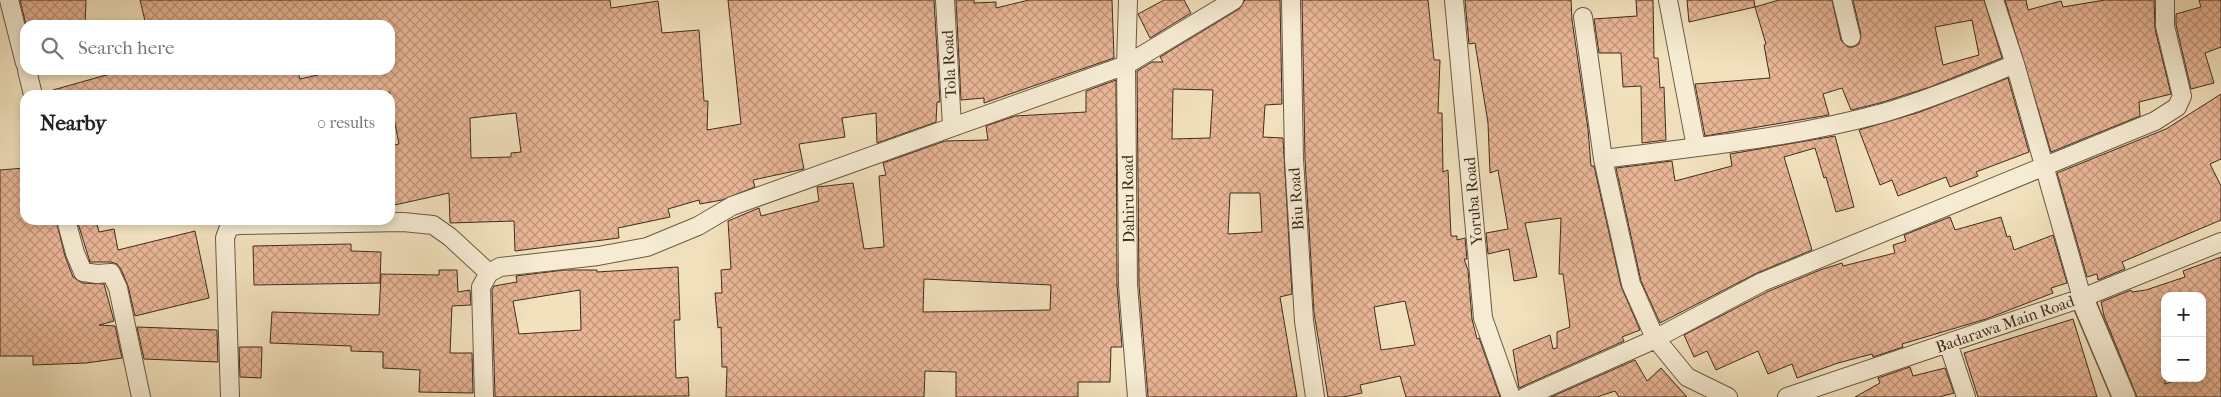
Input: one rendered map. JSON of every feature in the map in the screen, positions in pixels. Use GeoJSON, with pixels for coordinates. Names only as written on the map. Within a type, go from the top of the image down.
{"type":"FeatureCollection","features":[{"type":"Feature","properties":{"kind":"street"},"geometry":{"type":"LineString","coordinates":[[8,0],[20,44]]}},
{"type":"Feature","properties":{"kind":"street","name":"Tola Road"},"geometry":{"type":"LineString","coordinates":[[945,0],[952,127]]}},
{"type":"Feature","properties":{"kind":"street","name":"Dahiru Road"},"geometry":{"type":"LineString","coordinates":[[1128,0],[1126,65],[1128,285],[1137,397]]}},
{"type":"Feature","properties":{"kind":"street"},"geometry":{"type":"LineString","coordinates":[[484,397],[481,287],[489,273],[500,268],[598,256],[647,247],[698,226],[732,206],[1126,65],[1234,0]]}},
{"type":"Feature","properties":{"kind":"street","name":"Biu Road"},"geometry":{"type":"LineString","coordinates":[[1291,0],[1295,178],[1304,321],[1315,397]]}},
{"type":"Feature","properties":{"kind":"street","name":"Yoruba Road"},"geometry":{"type":"LineString","coordinates":[[1454,0],[1483,318],[1511,397]]}},
{"type":"Feature","properties":{"kind":"street"},"geometry":{"type":"LineString","coordinates":[[1668,0],[1696,147]]}},
{"type":"Feature","properties":{"kind":"street"},"geometry":{"type":"LineString","coordinates":[[1842,0],[1850,37]]}},
{"type":"Feature","properties":{"kind":"street"},"geometry":{"type":"LineString","coordinates":[[1994,0],[2015,64],[2082,298],[2124,397]]}},
{"type":"Feature","properties":{"kind":"street"},"geometry":{"type":"LineString","coordinates":[[1526,397],[1655,338],[1762,282],[1992,186],[2044,168],[2156,121],[2177,107],[2182,96],[2165,26],[2165,0]]}},
{"type":"Feature","properties":{"kind":"street"},"geometry":{"type":"LineString","coordinates":[[1583,17],[1603,159],[1631,284],[1655,338],[1688,377],[1728,397]]}},
{"type":"Feature","properties":{"kind":"street"},"geometry":{"type":"LineString","coordinates":[[1603,159],[1786,134],[1884,113],[1952,90],[2015,64]]}},
{"type":"Feature","properties":{"kind":"street"},"geometry":{"type":"LineString","coordinates":[[28,75],[32,90]]}},
{"type":"Feature","properties":{"kind":"street"},"geometry":{"type":"LineString","coordinates":[[395,222],[433,225],[450,237],[489,273]]}},
{"type":"Feature","properties":{"kind":"street"},"geometry":{"type":"LineString","coordinates":[[67,225],[75,253],[83,272],[111,273],[118,288],[141,397]]}},
{"type":"Feature","properties":{"kind":"street"},"geometry":{"type":"LineString","coordinates":[[230,397],[225,238],[229,227],[239,225]]}},
{"type":"Feature","properties":{"kind":"street","name":"Badarawa Main Road"},"geometry":{"type":"LineString","coordinates":[[1787,397],[2082,298],[2221,242]]}},
{"type":"Feature","properties":{"kind":"street"},"geometry":{"type":"LineString","coordinates":[[1948,343],[1966,397]]}},
{"type":"Feature","properties":{"kind":"building"},"geometry":{"type":"Polygon","coordinates":[[[20,0],[86,0],[85,20],[25,20],[20,0]]]}},
{"type":"Feature","properties":{"kind":"building"},"geometry":{"type":"Polygon","coordinates":[[[140,0],[610,0],[611,8],[658,1],[662,33],[699,30],[704,101],[708,101],[707,130],[741,124],[728,0],[934,0],[940,102],[937,102],[936,122],[877,143],[876,113],[842,118],[845,137],[799,144],[804,169],[753,180],[755,187],[722,200],[700,204],[699,200],[668,209],[670,217],[618,228],[619,238],[515,251],[514,221],[450,223],[449,193],[395,205],[395,145],[399,144],[395,123],[395,90],[53,90],[106,75],[299,75],[300,79],[317,75],[395,75],[395,20],[145,20],[140,0]],[[516,113],[470,118],[471,158],[511,157],[511,153],[521,152],[516,113]]]}},
{"type":"Feature","properties":{"kind":"building"},"geometry":{"type":"Polygon","coordinates":[[[956,0],[974,0],[974,3],[996,2],[996,8],[1029,0],[1112,0],[1114,58],[984,103],[984,98],[961,100],[956,0]]]}},
{"type":"Feature","properties":{"kind":"building"},"geometry":{"type":"Polygon","coordinates":[[[1164,0],[1184,0],[1191,13],[1150,38],[1138,14],[1164,0]]]}},
{"type":"Feature","properties":{"kind":"building"},"geometry":{"type":"Polygon","coordinates":[[[1245,0],[1280,0],[1282,104],[1265,105],[1263,137],[1283,138],[1292,294],[1280,297],[1297,397],[1148,397],[1139,285],[1137,71],[1152,62],[1163,62],[1160,57],[1239,9],[1245,0]],[[1173,89],[1172,139],[1210,138],[1213,90],[1173,89]],[[1230,193],[1228,234],[1262,232],[1260,193],[1230,193]]]}},
{"type":"Feature","properties":{"kind":"building"},"geometry":{"type":"Polygon","coordinates":[[[1302,0],[1428,0],[1434,60],[1440,60],[1438,113],[1442,113],[1443,172],[1448,170],[1451,236],[1457,236],[1457,240],[1465,238],[1467,259],[1464,259],[1468,270],[1472,319],[1477,339],[1479,338],[1500,397],[1406,397],[1400,376],[1360,385],[1362,393],[1344,397],[1328,397],[1314,313],[1305,159],[1302,0]],[[1405,301],[1374,307],[1381,350],[1415,345],[1405,301]]]}},
{"type":"Feature","properties":{"kind":"building"},"geometry":{"type":"Polygon","coordinates":[[[1465,0],[1571,0],[1591,166],[1594,166],[1621,286],[1640,330],[1622,337],[1624,341],[1519,388],[1513,350],[1550,335],[1553,349],[1557,348],[1557,332],[1570,327],[1563,274],[1559,274],[1561,218],[1525,223],[1537,277],[1514,281],[1509,249],[1488,254],[1486,233],[1508,229],[1498,170],[1490,173],[1488,123],[1475,43],[1469,44],[1465,0]]]}},
{"type":"Feature","properties":{"kind":"building"},"geometry":{"type":"Polygon","coordinates":[[[1636,0],[1653,0],[1654,58],[1658,58],[1660,88],[1664,87],[1666,140],[1642,143],[1641,86],[1623,87],[1621,53],[1599,53],[1594,19],[1637,16],[1636,0]]]}},
{"type":"Feature","properties":{"kind":"building"},"geometry":{"type":"Polygon","coordinates":[[[1687,0],[1754,0],[1755,7],[1689,22],[1687,0]]]}},
{"type":"Feature","properties":{"kind":"building"},"geometry":{"type":"Polygon","coordinates":[[[1779,0],[1832,0],[1841,40],[1848,47],[1853,47],[1859,44],[1861,35],[1853,0],[1984,0],[2002,58],[1930,87],[1880,103],[1851,110],[1842,88],[1823,94],[1829,115],[1705,136],[1695,84],[1770,78],[1764,45],[1766,44],[1755,7],[1779,0]],[[1972,20],[1935,27],[1943,65],[1979,55],[1972,20]]]}},
{"type":"Feature","properties":{"kind":"building"},"geometry":{"type":"Polygon","coordinates":[[[2005,0],[2026,0],[2028,10],[2061,1],[2063,7],[2105,0],[2154,0],[2155,29],[2171,94],[2139,102],[2140,116],[2051,152],[2005,0]]]}},
{"type":"Feature","properties":{"kind":"building"},"geometry":{"type":"Polygon","coordinates":[[[2199,0],[2221,0],[2221,47],[2205,53],[2214,83],[2191,89],[2176,25],[2176,14],[2201,7],[2199,0]]]}},
{"type":"Feature","properties":{"kind":"building"},"geometry":{"type":"Polygon","coordinates":[[[2008,78],[2029,152],[1976,172],[1978,176],[1950,187],[1946,177],[1898,196],[1892,180],[1880,185],[1859,130],[1920,112],[2008,78]]]}},
{"type":"Feature","properties":{"kind":"building"},"geometry":{"type":"Polygon","coordinates":[[[1116,80],[1117,285],[1122,347],[1111,347],[1110,382],[1078,382],[1078,397],[956,397],[956,372],[925,371],[924,397],[726,397],[727,367],[722,367],[721,327],[718,328],[715,293],[722,293],[721,270],[731,269],[728,221],[759,208],[761,216],[819,201],[817,187],[853,183],[864,249],[884,247],[879,176],[886,175],[883,163],[945,141],[988,140],[986,126],[1015,116],[1086,112],[1086,91],[1116,80]],[[924,279],[923,312],[1050,310],[1051,285],[924,279]]]}},
{"type":"Feature","properties":{"kind":"building"},"geometry":{"type":"Polygon","coordinates":[[[2221,94],[2221,159],[2210,164],[2221,186],[2221,220],[2122,262],[2125,269],[2098,280],[2097,274],[2087,277],[2057,173],[2166,129],[2221,94]]]}},
{"type":"Feature","properties":{"kind":"building"},"geometry":{"type":"Polygon","coordinates":[[[1835,136],[1854,207],[1836,212],[1815,148],[1784,157],[1812,250],[1757,273],[1660,323],[1641,281],[1616,168],[1672,161],[1675,181],[1732,166],[1730,154],[1835,136]]]}},
{"type":"Feature","properties":{"kind":"building"},"geometry":{"type":"Polygon","coordinates":[[[20,168],[20,225],[57,225],[65,256],[73,277],[82,283],[104,284],[114,321],[99,325],[115,326],[122,358],[86,363],[33,365],[33,356],[0,356],[0,170],[20,168]]]}},
{"type":"Feature","properties":{"kind":"building"},"geometry":{"type":"Polygon","coordinates":[[[1950,217],[1955,230],[2001,217],[2007,237],[2010,236],[2014,250],[2053,235],[2067,283],[2051,288],[2053,293],[1986,319],[1902,344],[1903,347],[1873,357],[1872,354],[1838,363],[1797,378],[1792,364],[1768,374],[1758,351],[1716,370],[1707,351],[1694,357],[1684,335],[1767,292],[1820,270],[1842,263],[1843,266],[1895,253],[1893,245],[1906,241],[1904,235],[1950,217]]]}},
{"type":"Feature","properties":{"kind":"building"},"geometry":{"type":"Polygon","coordinates":[[[79,225],[97,225],[99,232],[114,229],[118,250],[195,231],[209,298],[135,316],[128,286],[117,264],[111,262],[90,262],[79,225]]]}},
{"type":"Feature","properties":{"kind":"building"},"geometry":{"type":"Polygon","coordinates":[[[351,244],[351,251],[381,252],[380,283],[254,285],[253,246],[351,244]]]}},
{"type":"Feature","properties":{"kind":"building"},"geometry":{"type":"Polygon","coordinates":[[[2221,257],[2221,397],[2137,397],[2104,316],[2101,302],[2131,290],[2132,292],[2146,290],[2185,277],[2183,271],[2221,257]]]}},
{"type":"Feature","properties":{"kind":"building"},"geometry":{"type":"Polygon","coordinates":[[[678,267],[680,320],[674,320],[676,378],[688,377],[689,396],[495,397],[492,290],[494,286],[517,282],[516,276],[564,270],[597,270],[597,272],[678,267]],[[580,290],[513,301],[519,334],[581,330],[580,290]]]}},
{"type":"Feature","properties":{"kind":"building"},"geometry":{"type":"Polygon","coordinates":[[[439,270],[457,270],[458,292],[470,290],[471,305],[452,306],[450,353],[472,353],[473,393],[419,392],[420,370],[383,368],[383,352],[351,351],[351,346],[270,343],[272,312],[379,315],[381,274],[439,275],[439,270]]]}},
{"type":"Feature","properties":{"kind":"building"},"geometry":{"type":"Polygon","coordinates":[[[2073,319],[2097,397],[1978,397],[1964,353],[2073,319]]]}},
{"type":"Feature","properties":{"kind":"building"},"geometry":{"type":"Polygon","coordinates":[[[137,327],[217,330],[218,362],[144,359],[137,327]]]}},
{"type":"Feature","properties":{"kind":"building"},"geometry":{"type":"Polygon","coordinates":[[[239,347],[262,347],[261,378],[240,377],[239,347]]]}},
{"type":"Feature","properties":{"kind":"building"},"geometry":{"type":"Polygon","coordinates":[[[1635,360],[1647,381],[1661,368],[1687,397],[1619,397],[1615,391],[1597,397],[1551,397],[1635,360]]]}},
{"type":"Feature","properties":{"kind":"building"},"geometry":{"type":"Polygon","coordinates":[[[1910,367],[1913,376],[1945,368],[1954,393],[1939,397],[1855,397],[1880,383],[1878,378],[1910,367]]]}}]}
